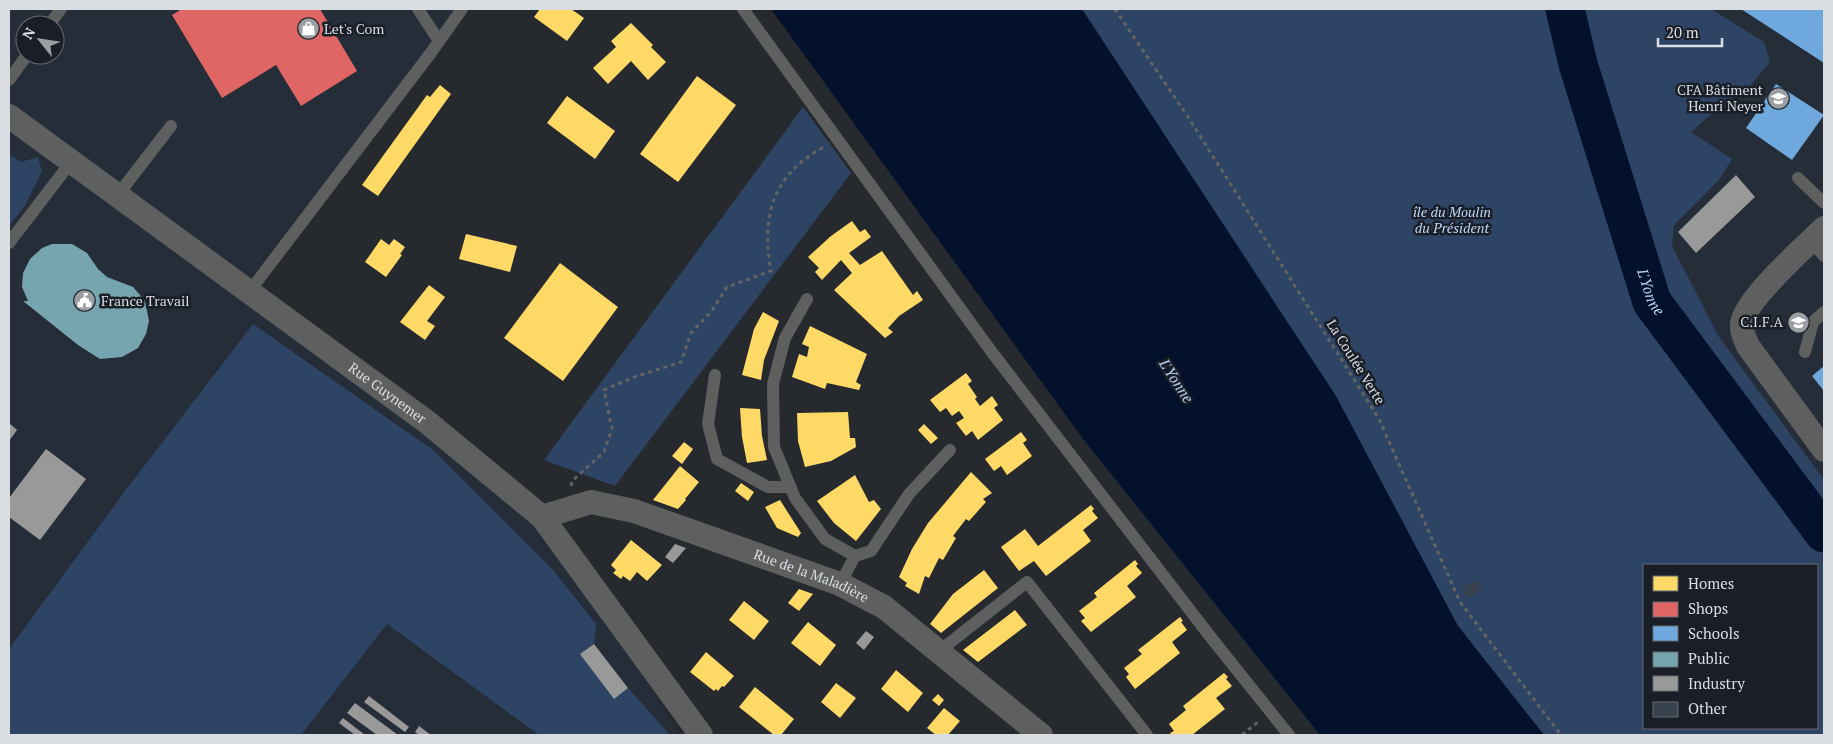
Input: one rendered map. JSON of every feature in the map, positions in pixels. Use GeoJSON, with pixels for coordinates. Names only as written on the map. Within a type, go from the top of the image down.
{"type":"FeatureCollection","features":[{"type":"Feature","properties":{"kind":"street","name":"Rue Guynemer"},"geometry":{"type":"LineString","coordinates":[[9,116],[427,422],[542,516],[701,735]]}},
{"type":"Feature","properties":{"kind":"street"},"geometry":{"type":"LineString","coordinates":[[1820,242],[1771,281],[1757,295],[1745,312],[1742,324],[1743,334],[1748,346],[1824,450]]}},
{"type":"Feature","properties":{"kind":"street","name":"Rue de la Maladière"},"geometry":{"type":"LineString","coordinates":[[542,516],[591,502],[634,511],[840,584],[884,607],[1041,735]]}},
{"type":"Feature","properties":{"kind":"lane"},"geometry":{"type":"LineString","coordinates":[[418,9],[439,41]]}},
{"type":"Feature","properties":{"kind":"lane"},"geometry":{"type":"LineString","coordinates":[[249,292],[462,9]]}},
{"type":"Feature","properties":{"kind":"lane"},"geometry":{"type":"LineString","coordinates":[[743,9],[836,140],[991,351],[1209,635],[1289,735]]}},
{"type":"Feature","properties":{"kind":"lane"},"geometry":{"type":"LineString","coordinates":[[9,80],[20,65]]}},
{"type":"Feature","properties":{"kind":"lane"},"geometry":{"type":"LineString","coordinates":[[117,196],[171,126]]}},
{"type":"Feature","properties":{"kind":"lane"},"geometry":{"type":"LineString","coordinates":[[9,243],[71,162]]}},
{"type":"Feature","properties":{"kind":"lane"},"geometry":{"type":"LineString","coordinates":[[1798,178],[1824,203]]}},
{"type":"Feature","properties":{"kind":"lane"},"geometry":{"type":"LineString","coordinates":[[807,299],[785,338],[773,384],[774,447],[795,498],[825,538],[854,556],[871,552],[909,494],[950,450]]}},
{"type":"Feature","properties":{"kind":"lane"},"geometry":{"type":"LineString","coordinates":[[1804,352],[1813,322],[1824,312]]}},
{"type":"Feature","properties":{"kind":"lane"},"geometry":{"type":"LineString","coordinates":[[715,375],[708,424],[716,459],[768,487],[790,487]]}},
{"type":"Feature","properties":{"kind":"lane"},"geometry":{"type":"LineString","coordinates":[[840,584],[854,556]]}},
{"type":"Feature","properties":{"kind":"lane"},"geometry":{"type":"LineString","coordinates":[[938,652],[1027,582],[1147,735]]}},
{"type":"Feature","properties":{"kind":"path","name":"La Coulée Verte"},"geometry":{"type":"LineString","coordinates":[[1115,9],[1190,120],[1379,419],[1460,602],[1561,735]]}},
{"type":"Feature","properties":{"kind":"path"},"geometry":{"type":"LineString","coordinates":[[569,508],[572,481],[604,452],[612,429],[604,390],[634,377],[681,362],[692,333],[711,312],[727,286],[771,271],[767,248],[768,219],[780,185],[809,155],[836,140]]}},
{"type":"Feature","properties":{"kind":"shaded area"},"geometry":{"type":"Polygon","coordinates":[[[9,9],[460,9],[248,281],[574,559],[679,735],[9,735],[9,9]]]}},
{"type":"Feature","properties":{"kind":"shaded area"},"geometry":{"type":"Polygon","coordinates":[[[1586,9],[1824,9],[1824,509],[1683,306],[1586,9]]]}},
{"type":"Feature","properties":{"kind":"green space","name":"île du Moulin du Président"},"geometry":{"type":"Polygon","coordinates":[[[1067,9],[1711,9],[1764,42],[1770,62],[1749,87],[1718,108],[1691,132],[1732,159],[1719,180],[1674,225],[1672,246],[1719,337],[1824,480],[1824,735],[1544,735],[1458,626],[1067,9]]]}},
{"type":"Feature","properties":{"kind":"green space"},"geometry":{"type":"Polygon","coordinates":[[[803,107],[851,173],[615,486],[544,460],[803,107]]]}},
{"type":"Feature","properties":{"kind":"green space"},"geometry":{"type":"Polygon","coordinates":[[[9,154],[21,162],[38,157],[42,171],[26,204],[9,226],[9,154]]]}},
{"type":"Feature","properties":{"kind":"green space"},"geometry":{"type":"Polygon","coordinates":[[[253,324],[433,450],[553,570],[596,624],[594,644],[581,654],[614,699],[628,688],[670,735],[539,735],[387,624],[301,735],[9,735],[9,649],[125,491],[253,324]]]}},
{"type":"Feature","properties":{"kind":"water"},"geometry":{"type":"Polygon","coordinates":[[[771,9],[1082,9],[1336,396],[1458,626],[1544,735],[1320,735],[1083,439],[771,9]]]}},
{"type":"Feature","properties":{"kind":"building: Homes"},"geometry":{"type":"Polygon","coordinates":[[[540,9],[571,9],[584,18],[567,41],[534,17],[540,9]]]}},
{"type":"Feature","properties":{"kind":"building: Homes"},"geometry":{"type":"Polygon","coordinates":[[[631,23],[653,45],[651,47],[666,62],[648,80],[631,61],[608,84],[593,68],[616,47],[611,41],[631,23]]]}},
{"type":"Feature","properties":{"kind":"building: Homes"},"geometry":{"type":"Polygon","coordinates":[[[697,76],[736,105],[678,182],[640,154],[697,76]]]}},
{"type":"Feature","properties":{"kind":"building: Homes"},"geometry":{"type":"Polygon","coordinates":[[[440,85],[451,94],[378,196],[362,185],[427,95],[430,97],[440,85]]]}},
{"type":"Feature","properties":{"kind":"building: Homes"},"geometry":{"type":"Polygon","coordinates":[[[567,96],[615,131],[595,159],[547,123],[567,96]]]}},
{"type":"Feature","properties":{"kind":"building: Homes"},"geometry":{"type":"Polygon","coordinates":[[[852,221],[860,232],[865,229],[871,237],[849,253],[860,265],[882,251],[913,295],[917,291],[923,300],[899,316],[888,328],[893,332],[885,338],[834,290],[852,273],[841,260],[822,280],[815,272],[819,268],[808,257],[831,236],[852,221]]]}},
{"type":"Feature","properties":{"kind":"building: Homes"},"geometry":{"type":"Polygon","coordinates":[[[466,234],[517,246],[510,272],[459,259],[466,234]]]}},
{"type":"Feature","properties":{"kind":"building: Homes"},"geometry":{"type":"Polygon","coordinates":[[[381,239],[389,245],[394,239],[405,247],[400,254],[402,255],[386,277],[365,262],[381,239]]]}},
{"type":"Feature","properties":{"kind":"building: Homes"},"geometry":{"type":"Polygon","coordinates":[[[560,263],[618,307],[563,381],[504,338],[560,263]]]}},
{"type":"Feature","properties":{"kind":"building: Homes"},"geometry":{"type":"Polygon","coordinates":[[[429,285],[445,297],[427,321],[435,326],[425,340],[400,322],[429,285]]]}},
{"type":"Feature","properties":{"kind":"building: Homes"},"geometry":{"type":"Polygon","coordinates":[[[763,312],[779,321],[764,360],[761,380],[742,375],[754,329],[763,312]]]}},
{"type":"Feature","properties":{"kind":"building: Homes"},"geometry":{"type":"Polygon","coordinates":[[[810,326],[867,354],[856,382],[861,385],[859,390],[827,383],[825,389],[792,377],[799,354],[807,357],[809,347],[802,344],[810,326]]]}},
{"type":"Feature","properties":{"kind":"building: Homes"},"geometry":{"type":"Polygon","coordinates":[[[966,373],[972,381],[968,384],[977,397],[975,399],[980,406],[992,396],[998,405],[994,408],[1003,420],[978,440],[972,431],[966,436],[956,423],[964,418],[959,411],[952,416],[946,408],[940,412],[930,400],[966,373]]]}},
{"type":"Feature","properties":{"kind":"building: Homes"},"geometry":{"type":"Polygon","coordinates":[[[740,408],[760,409],[762,436],[767,460],[747,463],[742,437],[740,408]]]}},
{"type":"Feature","properties":{"kind":"building: Homes"},"geometry":{"type":"Polygon","coordinates":[[[848,412],[850,438],[855,438],[856,447],[831,461],[805,467],[798,441],[797,413],[848,412]]]}},
{"type":"Feature","properties":{"kind":"building: Homes"},"geometry":{"type":"Polygon","coordinates":[[[924,424],[938,438],[931,444],[918,430],[924,424]]]}},
{"type":"Feature","properties":{"kind":"building: Homes"},"geometry":{"type":"Polygon","coordinates":[[[1021,432],[1027,440],[1023,443],[1032,456],[1007,475],[1001,466],[994,471],[985,459],[1021,432]]]}},
{"type":"Feature","properties":{"kind":"building: Homes"},"geometry":{"type":"Polygon","coordinates":[[[684,442],[693,449],[682,464],[672,456],[684,442]]]}},
{"type":"Feature","properties":{"kind":"building: Homes"},"geometry":{"type":"Polygon","coordinates":[[[680,466],[699,482],[686,500],[678,509],[653,500],[680,466]]]}},
{"type":"Feature","properties":{"kind":"building: Homes"},"geometry":{"type":"Polygon","coordinates":[[[971,472],[992,493],[983,499],[986,502],[969,521],[966,519],[953,536],[956,538],[943,560],[939,558],[929,578],[925,576],[919,594],[905,586],[907,583],[899,577],[912,549],[928,523],[971,472]]]}},
{"type":"Feature","properties":{"kind":"building: Homes"},"geometry":{"type":"Polygon","coordinates":[[[855,475],[869,502],[874,500],[881,509],[856,541],[834,523],[817,501],[855,475]]]}},
{"type":"Feature","properties":{"kind":"building: Homes"},"geometry":{"type":"Polygon","coordinates":[[[741,483],[754,492],[748,501],[735,491],[741,483]]]}},
{"type":"Feature","properties":{"kind":"building: Homes"},"geometry":{"type":"Polygon","coordinates":[[[780,500],[801,533],[798,537],[777,528],[765,507],[780,500]]]}},
{"type":"Feature","properties":{"kind":"building: Homes"},"geometry":{"type":"Polygon","coordinates":[[[1091,505],[1094,509],[1092,511],[1098,518],[1083,530],[1091,541],[1046,576],[1034,561],[1019,571],[1001,547],[1025,529],[1038,546],[1091,505]]]}},
{"type":"Feature","properties":{"kind":"building: Homes"},"geometry":{"type":"Polygon","coordinates":[[[631,540],[662,565],[647,581],[637,572],[630,581],[623,576],[621,579],[613,573],[616,570],[611,565],[631,540]]]}},
{"type":"Feature","properties":{"kind":"building: Homes"},"geometry":{"type":"Polygon","coordinates":[[[1135,560],[1138,564],[1136,566],[1142,573],[1127,586],[1136,597],[1091,632],[1081,621],[1085,618],[1079,611],[1097,597],[1094,593],[1135,560]]]}},
{"type":"Feature","properties":{"kind":"building: Homes"},"geometry":{"type":"Polygon","coordinates":[[[984,570],[998,588],[941,633],[930,624],[953,594],[984,570]]]}},
{"type":"Feature","properties":{"kind":"building: Homes"},"geometry":{"type":"Polygon","coordinates":[[[799,589],[813,594],[799,611],[788,603],[799,589]]]}},
{"type":"Feature","properties":{"kind":"building: Homes"},"geometry":{"type":"Polygon","coordinates":[[[744,601],[769,621],[754,640],[729,620],[744,601]]]}},
{"type":"Feature","properties":{"kind":"building: Homes"},"geometry":{"type":"Polygon","coordinates":[[[1015,610],[1027,625],[978,662],[963,650],[1015,610]]]}},
{"type":"Feature","properties":{"kind":"building: Homes"},"geometry":{"type":"Polygon","coordinates":[[[1180,617],[1187,630],[1172,642],[1180,653],[1135,689],[1126,677],[1129,674],[1124,668],[1142,654],[1138,650],[1180,617]]]}},
{"type":"Feature","properties":{"kind":"building: Homes"},"geometry":{"type":"Polygon","coordinates":[[[808,622],[836,645],[820,666],[791,643],[808,622]]]}},
{"type":"Feature","properties":{"kind":"building: Homes"},"geometry":{"type":"Polygon","coordinates":[[[706,652],[734,676],[718,691],[716,689],[714,691],[690,672],[706,652]]]}},
{"type":"Feature","properties":{"kind":"building: Homes"},"geometry":{"type":"Polygon","coordinates":[[[896,670],[923,693],[908,712],[881,689],[896,670]]]}},
{"type":"Feature","properties":{"kind":"building: Homes"},"geometry":{"type":"Polygon","coordinates":[[[1224,673],[1232,686],[1216,698],[1225,709],[1192,735],[1172,735],[1170,733],[1174,731],[1169,724],[1186,710],[1183,706],[1224,673]]]}},
{"type":"Feature","properties":{"kind":"building: Homes"},"geometry":{"type":"Polygon","coordinates":[[[836,683],[856,698],[840,718],[821,702],[836,683]]]}},
{"type":"Feature","properties":{"kind":"building: Homes"},"geometry":{"type":"Polygon","coordinates":[[[755,687],[794,719],[781,735],[774,735],[739,707],[755,687]]]}},
{"type":"Feature","properties":{"kind":"building: Homes"},"geometry":{"type":"Polygon","coordinates":[[[938,694],[944,700],[939,706],[932,700],[938,694]]]}},
{"type":"Feature","properties":{"kind":"building: Homes"},"geometry":{"type":"Polygon","coordinates":[[[944,708],[960,721],[948,735],[936,735],[927,728],[944,708]]]}},
{"type":"Feature","properties":{"kind":"building: Shops"},"geometry":{"type":"Polygon","coordinates":[[[182,9],[320,9],[357,71],[301,106],[276,65],[222,98],[172,15],[182,9]]]}},
{"type":"Feature","properties":{"kind":"building: Schools"},"geometry":{"type":"Polygon","coordinates":[[[1741,9],[1824,9],[1824,63],[1741,9]]]}},
{"type":"Feature","properties":{"kind":"building: Schools"},"geometry":{"type":"Polygon","coordinates":[[[1776,84],[1824,115],[1792,160],[1746,128],[1776,84]]]}},
{"type":"Feature","properties":{"kind":"building: Schools"},"geometry":{"type":"Polygon","coordinates":[[[1824,366],[1824,391],[1812,376],[1824,366]]]}},
{"type":"Feature","properties":{"kind":"building: Public","name":"France Travail"},"geometry":{"type":"Polygon","coordinates":[[[52,244],[72,244],[87,253],[98,269],[107,277],[133,287],[145,301],[149,321],[146,334],[138,348],[122,357],[100,359],[78,345],[23,301],[28,301],[22,287],[23,273],[30,259],[42,248],[52,244]]]}},
{"type":"Feature","properties":{"kind":"building: Industry"},"geometry":{"type":"Polygon","coordinates":[[[1736,175],[1755,197],[1696,253],[1678,232],[1736,175]]]}},
{"type":"Feature","properties":{"kind":"building: Industry"},"geometry":{"type":"Polygon","coordinates":[[[9,423],[17,430],[9,441],[9,423]]]}},
{"type":"Feature","properties":{"kind":"building: Industry"},"geometry":{"type":"Polygon","coordinates":[[[46,449],[86,479],[40,540],[9,517],[9,498],[46,449]]]}},
{"type":"Feature","properties":{"kind":"building: Industry"},"geometry":{"type":"Polygon","coordinates":[[[675,544],[686,548],[673,563],[665,557],[675,544]]]}},
{"type":"Feature","properties":{"kind":"building: Industry"},"geometry":{"type":"Polygon","coordinates":[[[866,631],[874,637],[864,650],[856,643],[866,631]]]}},
{"type":"Feature","properties":{"kind":"building: Industry"},"geometry":{"type":"Polygon","coordinates":[[[594,644],[628,688],[614,699],[580,654],[594,644]]]}},
{"type":"Feature","properties":{"kind":"building: Industry"},"geometry":{"type":"Polygon","coordinates":[[[369,696],[409,727],[405,732],[364,702],[369,696]]]}},
{"type":"Feature","properties":{"kind":"building: Industry"},"geometry":{"type":"Polygon","coordinates":[[[355,703],[398,735],[377,735],[347,713],[355,703]]]}},
{"type":"Feature","properties":{"kind":"building: Industry"},"geometry":{"type":"Polygon","coordinates":[[[343,718],[365,735],[355,735],[339,723],[343,718]]]}},
{"type":"Feature","properties":{"kind":"building: Industry"},"geometry":{"type":"Polygon","coordinates":[[[419,726],[431,735],[419,735],[415,732],[419,726]]]}},
{"type":"Feature","properties":{"kind":"building: Other"},"geometry":{"type":"Polygon","coordinates":[[[1477,580],[1482,589],[1468,598],[1461,588],[1477,580]]]}},
{"type":"Feature","properties":{"kind":"waterway","name":"L'Yonne"},"geometry":{"type":"LineString","coordinates":[[1565,9],[1578,64],[1652,302],[1824,533]]}},
{"type":"Feature","properties":{"kind":"place","name":"Let's Com"},"geometry":{"type":"Point","coordinates":[308,29]}},
{"type":"Feature","properties":{"kind":"place","name":"CFA Bâtiment Henri Neyer"},"geometry":{"type":"Point","coordinates":[1779,98]}},
{"type":"Feature","properties":{"kind":"place","name":"France Travail"},"geometry":{"type":"Point","coordinates":[85,301]}},
{"type":"Feature","properties":{"kind":"place","name":"C.I.F.A"},"geometry":{"type":"Point","coordinates":[1799,322]}}]}
